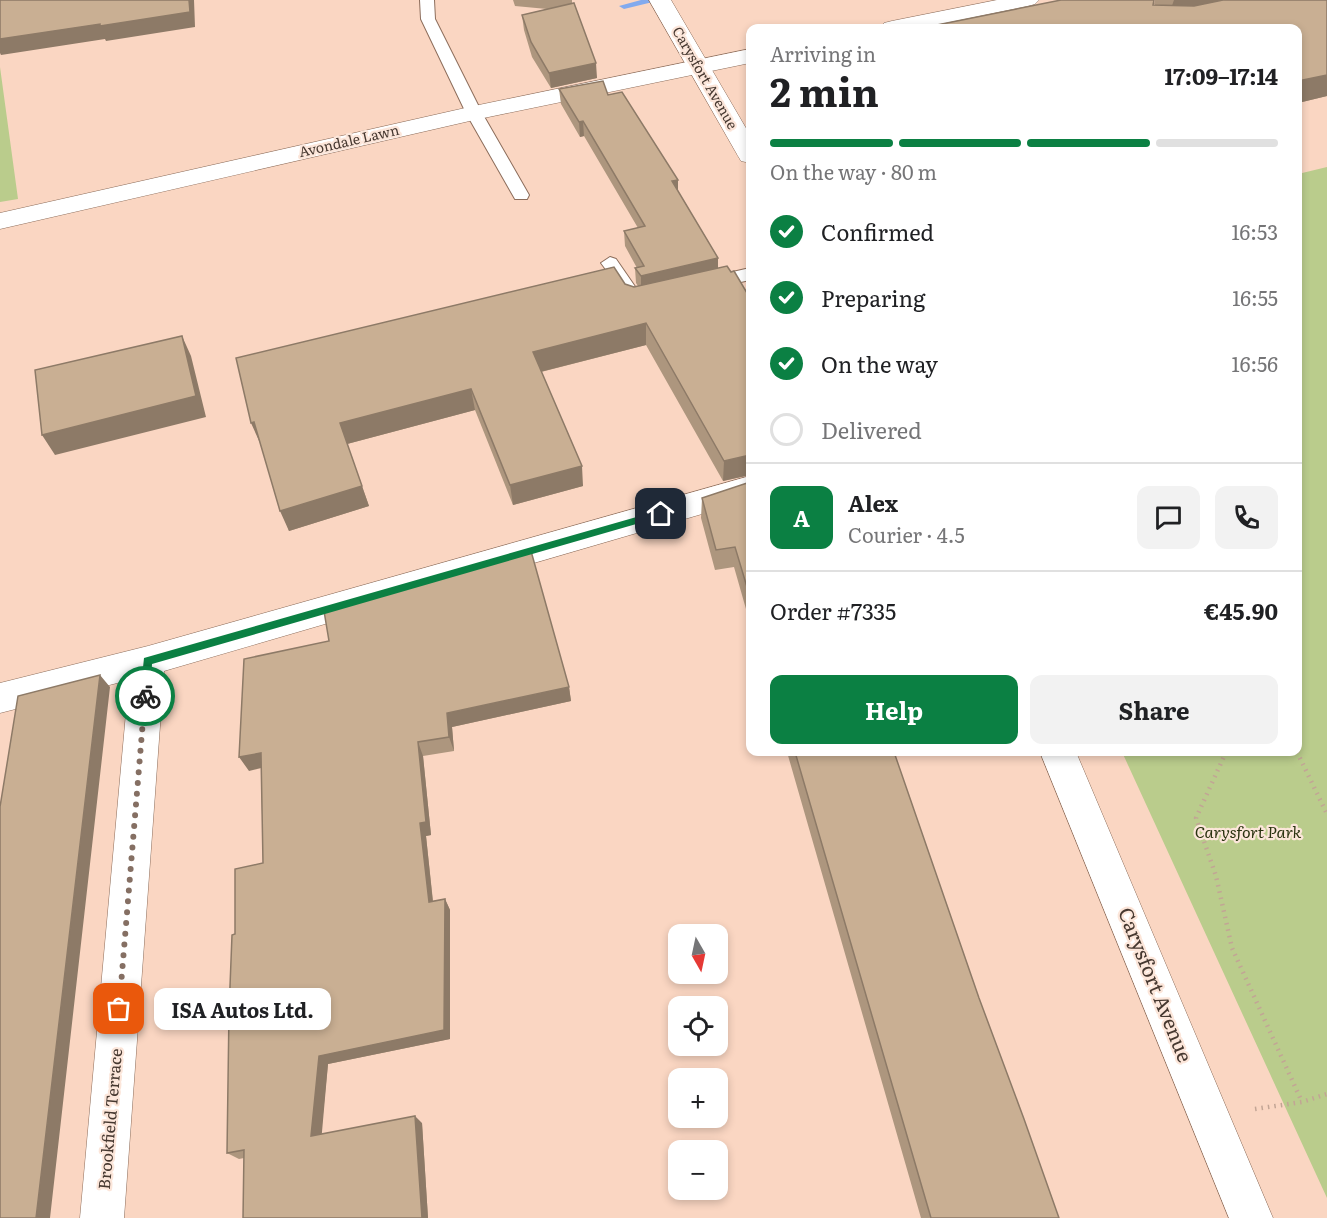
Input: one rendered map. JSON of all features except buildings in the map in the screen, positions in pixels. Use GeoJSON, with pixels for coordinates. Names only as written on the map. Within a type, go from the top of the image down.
{"type":"FeatureCollection","features":[{"type":"Feature","properties":{"kind":"street"},"geometry":{"type":"LineString","coordinates":[[908,24],[990,3],[1028,0]]}},
{"type":"Feature","properties":{"kind":"street","name":"Carysfort Avenue"},"geometry":{"type":"LineString","coordinates":[[661,2],[746,149]]}},
{"type":"Feature","properties":{"kind":"street"},"geometry":{"type":"LineString","coordinates":[[699,65],[746,57]]}},
{"type":"Feature","properties":{"kind":"street","name":"Avondale Lawn"},"geometry":{"type":"LineString","coordinates":[[0,220],[474,113],[699,65]]}},
{"type":"Feature","properties":{"kind":"street"},"geometry":{"type":"LineString","coordinates":[[0,698],[11,693],[148,661],[746,489]]}},
{"type":"Feature","properties":{"kind":"street","name":"Brookfield Terrace"},"geometry":{"type":"LineString","coordinates":[[102,1218],[148,661]]}},
{"type":"Feature","properties":{"kind":"street","name":"Carysfort Avenue"},"geometry":{"type":"LineString","coordinates":[[1060,756],[1251,1218]]}},
{"type":"Feature","properties":{"kind":"lane"},"geometry":{"type":"LineString","coordinates":[[427,0],[428,19],[474,113],[521,195]]}},
{"type":"Feature","properties":{"kind":"lane"},"geometry":{"type":"LineString","coordinates":[[610,263],[634,300],[646,297]]}},
{"type":"Feature","properties":{"kind":"lane"},"geometry":{"type":"LineString","coordinates":[[692,287],[746,275]]}},
{"type":"Feature","properties":{"kind":"path"},"geometry":{"type":"LineString","coordinates":[[1224,756],[1196,818],[1216,876],[1232,948],[1302,1102]]}},
{"type":"Feature","properties":{"kind":"path"},"geometry":{"type":"LineString","coordinates":[[1299,756],[1327,813]]}},
{"type":"Feature","properties":{"kind":"path"},"geometry":{"type":"LineString","coordinates":[[1251,1110],[1302,1102],[1327,1094]]}},
{"type":"Feature","properties":{"kind":"green space"},"geometry":{"type":"Polygon","coordinates":[[[0,67],[18,199],[0,202],[0,67]]]}},
{"type":"Feature","properties":{"kind":"green space","name":"Carysfort Park"},"geometry":{"type":"Polygon","coordinates":[[[1327,167],[1327,1198],[1124,756],[1302,756],[1302,173],[1327,167]]]}},
{"type":"Feature","properties":{"kind":"waterway"},"geometry":{"type":"LineString","coordinates":[[624,6],[656,0]]}},
{"type":"Feature","properties":{"kind":"way so far"},"geometry":{"type":"LineString","coordinates":[[119,1009],[145,696]]}},
{"type":"Feature","properties":{"kind":"place","name":"ISA Autos Ltd."},"geometry":{"type":"Point","coordinates":[119,1009]}},
{"type":"Feature","properties":{"kind":"route"},"geometry":{"type":"LineString","coordinates":[[145,696],[148,661],[661,514]]}}]}
